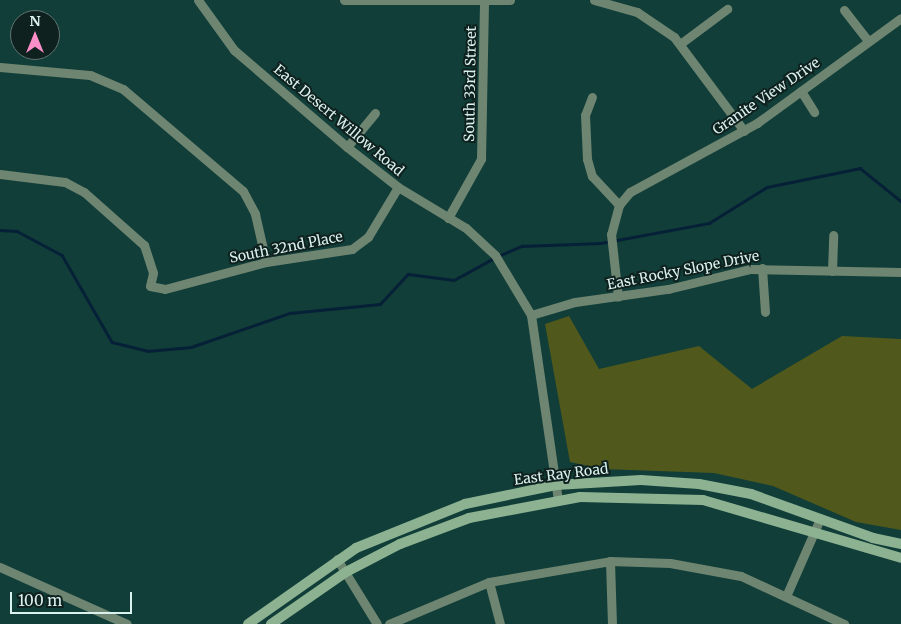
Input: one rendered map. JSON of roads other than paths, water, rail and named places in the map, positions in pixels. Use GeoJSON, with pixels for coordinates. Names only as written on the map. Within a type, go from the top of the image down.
{"type":"FeatureCollection","features":[{"type":"Feature","properties":{"kind":"main road","name":"East Ray Road"},"geometry":{"type":"LineString","coordinates":[[248,624],[337,559],[465,504],[556,485],[685,482],[751,494],[820,519],[901,544]]}},
{"type":"Feature","properties":{"kind":"main road","name":"East Ray Road"},"geometry":{"type":"LineString","coordinates":[[271,624],[346,572],[443,526],[558,499],[643,496],[703,500],[901,558]]}},
{"type":"Feature","properties":{"kind":"street","name":"East Desert Willow Road"},"geometry":{"type":"LineString","coordinates":[[198,0],[234,50],[347,147],[398,187],[484,242],[531,315]]}},
{"type":"Feature","properties":{"kind":"street"},"geometry":{"type":"LineString","coordinates":[[344,0],[484,2],[510,0]]}},
{"type":"Feature","properties":{"kind":"street"},"geometry":{"type":"LineString","coordinates":[[594,0],[637,12],[680,44],[744,131]]}},
{"type":"Feature","properties":{"kind":"street","name":"South 33rd Street"},"geometry":{"type":"LineString","coordinates":[[448,218],[482,154],[484,2]]}},
{"type":"Feature","properties":{"kind":"street"},"geometry":{"type":"LineString","coordinates":[[680,44],[727,9]]}},
{"type":"Feature","properties":{"kind":"street"},"geometry":{"type":"LineString","coordinates":[[844,10],[868,41]]}},
{"type":"Feature","properties":{"kind":"street","name":"Granite View Drive"},"geometry":{"type":"LineString","coordinates":[[619,205],[630,192],[744,131],[901,18]]}},
{"type":"Feature","properties":{"kind":"street"},"geometry":{"type":"LineString","coordinates":[[0,67],[90,75],[122,89],[243,191],[255,214],[266,262]]}},
{"type":"Feature","properties":{"kind":"street"},"geometry":{"type":"LineString","coordinates":[[801,91],[814,112]]}},
{"type":"Feature","properties":{"kind":"street"},"geometry":{"type":"LineString","coordinates":[[592,98],[585,115],[587,158],[592,176],[619,205],[611,234],[618,297]]}},
{"type":"Feature","properties":{"kind":"street"},"geometry":{"type":"LineString","coordinates":[[347,147],[375,112]]}},
{"type":"Feature","properties":{"kind":"street","name":"South 32nd Place"},"geometry":{"type":"LineString","coordinates":[[0,174],[65,182],[84,192],[144,245],[153,273],[150,286],[165,289],[266,262],[352,249],[368,237],[398,187]]}},
{"type":"Feature","properties":{"kind":"street"},"geometry":{"type":"LineString","coordinates":[[832,272],[833,235]]}},
{"type":"Feature","properties":{"kind":"street"},"geometry":{"type":"LineString","coordinates":[[762,268],[765,312]]}},
{"type":"Feature","properties":{"kind":"street","name":"East Rocky Slope Drive"},"geometry":{"type":"LineString","coordinates":[[531,315],[574,302],[618,297],[762,268],[832,272],[901,272]]}},
{"type":"Feature","properties":{"kind":"street"},"geometry":{"type":"LineString","coordinates":[[531,315],[558,499]]}},
{"type":"Feature","properties":{"kind":"street"},"geometry":{"type":"LineString","coordinates":[[787,594],[820,519]]}},
{"type":"Feature","properties":{"kind":"street"},"geometry":{"type":"LineString","coordinates":[[337,559],[377,624]]}},
{"type":"Feature","properties":{"kind":"street"},"geometry":{"type":"LineString","coordinates":[[610,561],[612,624]]}},
{"type":"Feature","properties":{"kind":"street"},"geometry":{"type":"LineString","coordinates":[[389,624],[489,582],[610,561],[711,568],[787,594],[838,623]]}},
{"type":"Feature","properties":{"kind":"street"},"geometry":{"type":"LineString","coordinates":[[0,567],[127,624]]}},
{"type":"Feature","properties":{"kind":"street"},"geometry":{"type":"LineString","coordinates":[[489,582],[500,624]]}},
{"type":"Feature","properties":{"kind":"waterway"},"geometry":{"type":"LineString","coordinates":[[498,256],[522,246],[601,243],[709,223],[767,187],[860,168],[901,201]]}},
{"type":"Feature","properties":{"kind":"waterway"},"geometry":{"type":"LineString","coordinates":[[0,230],[17,231],[62,255],[112,342],[147,351],[191,347],[290,313],[380,304],[408,274],[454,280],[494,258]]}}]}
